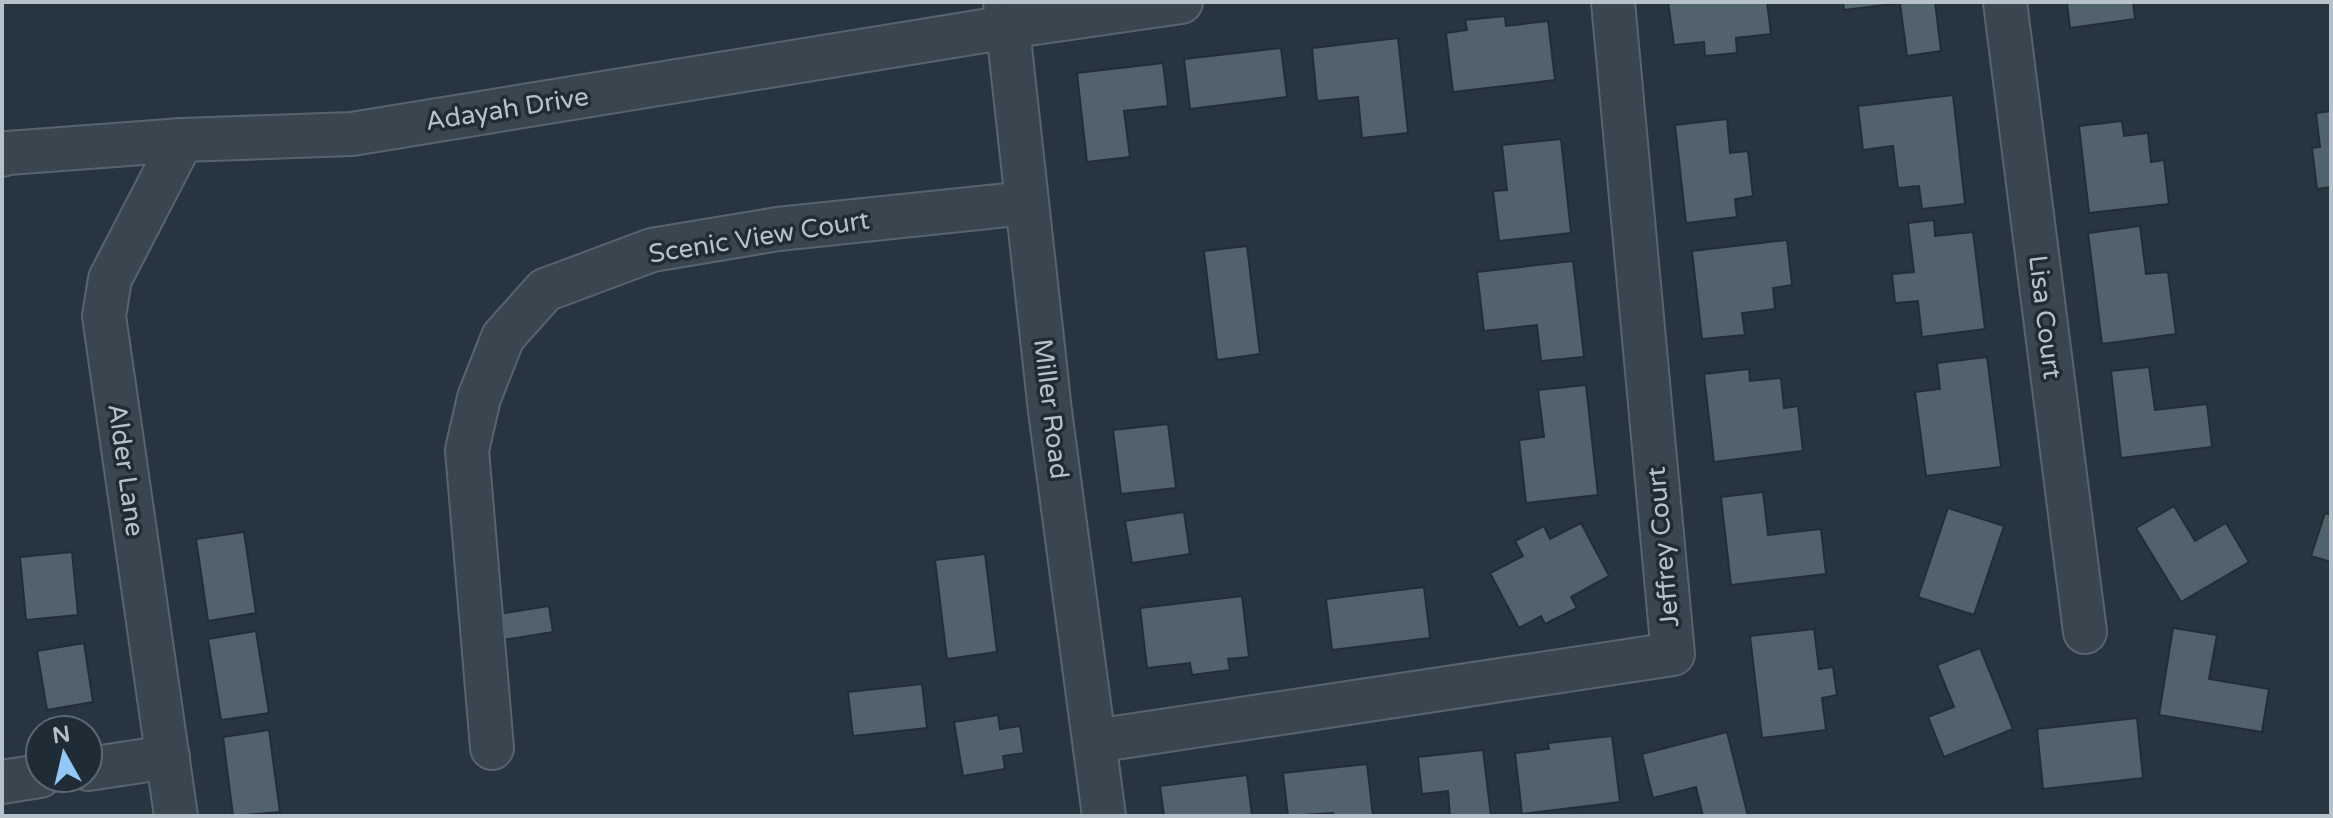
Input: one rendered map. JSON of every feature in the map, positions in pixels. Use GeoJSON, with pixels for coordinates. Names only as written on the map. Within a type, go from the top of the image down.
{"type":"FeatureCollection","features":[{"type":"Feature","properties":{"kind":"street","name":"Adayah Drive"},"geometry":{"type":"LineString","coordinates":[[2,155],[182,140],[352,134],[1007,14],[1181,2]]}},
{"type":"Feature","properties":{"kind":"street","name":"Jeffrey Court"},"geometry":{"type":"LineString","coordinates":[[1095,741],[1673,654],[1613,2]]}},
{"type":"Feature","properties":{"kind":"street","name":"Lisa Court"},"geometry":{"type":"LineString","coordinates":[[2005,2],[2085,632]]}},
{"type":"Feature","properties":{"kind":"street","name":"Miller Road"},"geometry":{"type":"LineString","coordinates":[[1007,14],[1052,427],[1104,816]]}},
{"type":"Feature","properties":{"kind":"street","name":"Alder Lane"},"geometry":{"type":"LineString","coordinates":[[176,816],[104,316],[110,279],[182,140]]}},
{"type":"Feature","properties":{"kind":"street","name":"Scenic View Court"},"geometry":{"type":"LineString","coordinates":[[492,748],[467,450],[479,398],[503,337],[545,290],[652,250],[778,229],[1027,203]]}},
{"type":"Feature","properties":{"kind":"street"},"geometry":{"type":"LineString","coordinates":[[104,767],[168,757]]}},
{"type":"Feature","properties":{"kind":"street"},"geometry":{"type":"LineString","coordinates":[[2,782],[24,779]]}},
{"type":"Feature","properties":{"kind":"building"},"geometry":{"type":"Polygon","coordinates":[[[1668,2],[1767,2],[1771,34],[1736,38],[1737,53],[1705,56],[1704,42],[1674,45],[1668,2]]]}},
{"type":"Feature","properties":{"kind":"building"},"geometry":{"type":"Polygon","coordinates":[[[1843,2],[1935,2],[1941,51],[1907,56],[1900,3],[1844,10],[1843,2]]]}},
{"type":"Feature","properties":{"kind":"building"},"geometry":{"type":"Polygon","coordinates":[[[2067,2],[2133,2],[2135,19],[2070,28],[2067,2]]]}},
{"type":"Feature","properties":{"kind":"building"},"geometry":{"type":"Polygon","coordinates":[[[1505,16],[1506,26],[1548,21],[1555,80],[1453,92],[1446,33],[1467,30],[1465,20],[1505,16]]]}},
{"type":"Feature","properties":{"kind":"building"},"geometry":{"type":"Polygon","coordinates":[[[1398,38],[1408,133],[1362,138],[1358,97],[1317,101],[1312,48],[1398,38]]]}},
{"type":"Feature","properties":{"kind":"building"},"geometry":{"type":"Polygon","coordinates":[[[1281,48],[1287,97],[1190,109],[1184,59],[1281,48]]]}},
{"type":"Feature","properties":{"kind":"building"},"geometry":{"type":"Polygon","coordinates":[[[1163,63],[1168,106],[1124,111],[1130,157],[1087,162],[1077,73],[1163,63]]]}},
{"type":"Feature","properties":{"kind":"building"},"geometry":{"type":"Polygon","coordinates":[[[1953,95],[1965,204],[1922,209],[1919,186],[1898,188],[1893,146],[1863,150],[1858,106],[1953,95]]]}},
{"type":"Feature","properties":{"kind":"building"},"geometry":{"type":"Polygon","coordinates":[[[2331,111],[2331,187],[2317,189],[2312,148],[2320,147],[2316,113],[2331,111]]]}},
{"type":"Feature","properties":{"kind":"building"},"geometry":{"type":"Polygon","coordinates":[[[1727,119],[1730,153],[1748,151],[1753,196],[1735,199],[1737,217],[1686,223],[1675,125],[1727,119]]]}},
{"type":"Feature","properties":{"kind":"building"},"geometry":{"type":"Polygon","coordinates":[[[2122,121],[2124,136],[2148,133],[2151,162],[2164,160],[2169,204],[2089,213],[2079,126],[2122,121]]]}},
{"type":"Feature","properties":{"kind":"building"},"geometry":{"type":"Polygon","coordinates":[[[1561,139],[1571,233],[1499,241],[1493,191],[1507,190],[1502,145],[1561,139]]]}},
{"type":"Feature","properties":{"kind":"building"},"geometry":{"type":"Polygon","coordinates":[[[1934,220],[1935,236],[1973,232],[1985,329],[1922,337],[1918,301],[1895,303],[1892,274],[1914,272],[1908,223],[1934,220]]]}},
{"type":"Feature","properties":{"kind":"building"},"geometry":{"type":"Polygon","coordinates":[[[2140,226],[2146,274],[2168,272],[2176,334],[2102,344],[2088,233],[2140,226]]]}},
{"type":"Feature","properties":{"kind":"building"},"geometry":{"type":"Polygon","coordinates":[[[1787,240],[1792,285],[1773,288],[1775,309],[1742,313],[1745,335],[1702,339],[1692,251],[1787,240]]]}},
{"type":"Feature","properties":{"kind":"building"},"geometry":{"type":"Polygon","coordinates":[[[1247,246],[1260,354],[1217,360],[1204,251],[1247,246]]]}},
{"type":"Feature","properties":{"kind":"building"},"geometry":{"type":"Polygon","coordinates":[[[1573,261],[1584,357],[1541,361],[1537,325],[1484,331],[1477,272],[1573,261]]]}},
{"type":"Feature","properties":{"kind":"building"},"geometry":{"type":"Polygon","coordinates":[[[1987,357],[2001,467],[1926,476],[1915,392],[1940,389],[1937,363],[1987,357]]]}},
{"type":"Feature","properties":{"kind":"building"},"geometry":{"type":"Polygon","coordinates":[[[2149,367],[2155,410],[2207,404],[2212,447],[2121,458],[2111,371],[2149,367]]]}},
{"type":"Feature","properties":{"kind":"building"},"geometry":{"type":"Polygon","coordinates":[[[1749,369],[1750,381],[1781,378],[1784,408],[1798,406],[1803,451],[1714,462],[1704,374],[1749,369]]]}},
{"type":"Feature","properties":{"kind":"building"},"geometry":{"type":"Polygon","coordinates":[[[1586,385],[1598,495],[1526,503],[1519,440],[1544,437],[1538,390],[1586,385]]]}},
{"type":"Feature","properties":{"kind":"building"},"geometry":{"type":"Polygon","coordinates":[[[1168,424],[1176,488],[1121,494],[1113,430],[1168,424]]]}},
{"type":"Feature","properties":{"kind":"building"},"geometry":{"type":"Polygon","coordinates":[[[1763,492],[1768,535],[1821,529],[1826,574],[1731,585],[1721,497],[1763,492]]]}},
{"type":"Feature","properties":{"kind":"building"},"geometry":{"type":"Polygon","coordinates":[[[2174,506],[2195,541],[2226,523],[2249,562],[2181,602],[2136,528],[2174,506]]]}},
{"type":"Feature","properties":{"kind":"building"},"geometry":{"type":"Polygon","coordinates":[[[1948,508],[2004,526],[1974,615],[1918,597],[1948,508]]]}},
{"type":"Feature","properties":{"kind":"building"},"geometry":{"type":"Polygon","coordinates":[[[1184,512],[1190,554],[1132,563],[1125,521],[1184,512]]]}},
{"type":"Feature","properties":{"kind":"building"},"geometry":{"type":"Polygon","coordinates":[[[2325,513],[2331,515],[2331,562],[2311,556],[2325,513]]]}},
{"type":"Feature","properties":{"kind":"building"},"geometry":{"type":"Polygon","coordinates":[[[1581,523],[1609,576],[1571,597],[1577,608],[1545,624],[1541,616],[1519,628],[1490,573],[1523,556],[1515,541],[1544,526],[1550,539],[1581,523]]]}},
{"type":"Feature","properties":{"kind":"building"},"geometry":{"type":"Polygon","coordinates":[[[244,532],[256,613],[208,621],[196,539],[244,532]]]}},
{"type":"Feature","properties":{"kind":"building"},"geometry":{"type":"Polygon","coordinates":[[[72,552],[78,615],[26,620],[20,557],[72,552]]]}},
{"type":"Feature","properties":{"kind":"building"},"geometry":{"type":"Polygon","coordinates":[[[985,554],[997,652],[947,659],[935,560],[985,554]]]}},
{"type":"Feature","properties":{"kind":"building"},"geometry":{"type":"Polygon","coordinates":[[[1424,587],[1430,638],[1332,650],[1326,599],[1424,587]]]}},
{"type":"Feature","properties":{"kind":"building"},"geometry":{"type":"Polygon","coordinates":[[[1242,596],[1249,657],[1228,659],[1230,670],[1192,675],[1190,663],[1147,668],[1140,608],[1242,596]]]}},
{"type":"Feature","properties":{"kind":"building"},"geometry":{"type":"Polygon","coordinates":[[[549,606],[553,632],[503,640],[499,614],[549,606]]]}},
{"type":"Feature","properties":{"kind":"building"},"geometry":{"type":"Polygon","coordinates":[[[2173,628],[2217,635],[2209,679],[2269,689],[2262,732],[2159,715],[2173,628]]]}},
{"type":"Feature","properties":{"kind":"building"},"geometry":{"type":"Polygon","coordinates":[[[1814,629],[1819,669],[1833,667],[1837,695],[1822,698],[1826,730],[1762,738],[1750,636],[1814,629]]]}},
{"type":"Feature","properties":{"kind":"building"},"geometry":{"type":"Polygon","coordinates":[[[256,631],[269,713],[221,720],[208,639],[256,631]]]}},
{"type":"Feature","properties":{"kind":"building"},"geometry":{"type":"Polygon","coordinates":[[[84,643],[93,702],[47,710],[37,651],[84,643]]]}},
{"type":"Feature","properties":{"kind":"building"},"geometry":{"type":"Polygon","coordinates":[[[1980,648],[2013,729],[1944,757],[1928,717],[1954,707],[1937,665],[1980,648]]]}},
{"type":"Feature","properties":{"kind":"building"},"geometry":{"type":"Polygon","coordinates":[[[922,684],[927,728],[853,736],[848,692],[922,684]]]}},
{"type":"Feature","properties":{"kind":"building"},"geometry":{"type":"Polygon","coordinates":[[[998,715],[1000,729],[1020,726],[1024,753],[1003,756],[1005,769],[963,776],[954,722],[998,715]]]}},
{"type":"Feature","properties":{"kind":"building"},"geometry":{"type":"Polygon","coordinates":[[[2137,718],[2143,778],[2043,789],[2037,729],[2137,718]]]}},
{"type":"Feature","properties":{"kind":"building"},"geometry":{"type":"Polygon","coordinates":[[[269,730],[280,812],[233,816],[223,737],[269,730]]]}},
{"type":"Feature","properties":{"kind":"building"},"geometry":{"type":"Polygon","coordinates":[[[1727,732],[1748,816],[1703,816],[1696,787],[1653,798],[1642,754],[1727,732]]]}},
{"type":"Feature","properties":{"kind":"building"},"geometry":{"type":"Polygon","coordinates":[[[1612,736],[1620,802],[1522,814],[1515,753],[1549,749],[1548,743],[1612,736]]]}},
{"type":"Feature","properties":{"kind":"building"},"geometry":{"type":"Polygon","coordinates":[[[1483,750],[1491,816],[1450,816],[1448,791],[1422,794],[1418,757],[1483,750]]]}},
{"type":"Feature","properties":{"kind":"building"},"geometry":{"type":"Polygon","coordinates":[[[1367,764],[1373,816],[1334,816],[1333,813],[1288,816],[1283,773],[1367,764]]]}},
{"type":"Feature","properties":{"kind":"building"},"geometry":{"type":"Polygon","coordinates":[[[1247,775],[1252,816],[1164,816],[1160,786],[1247,775]]]}}]}
